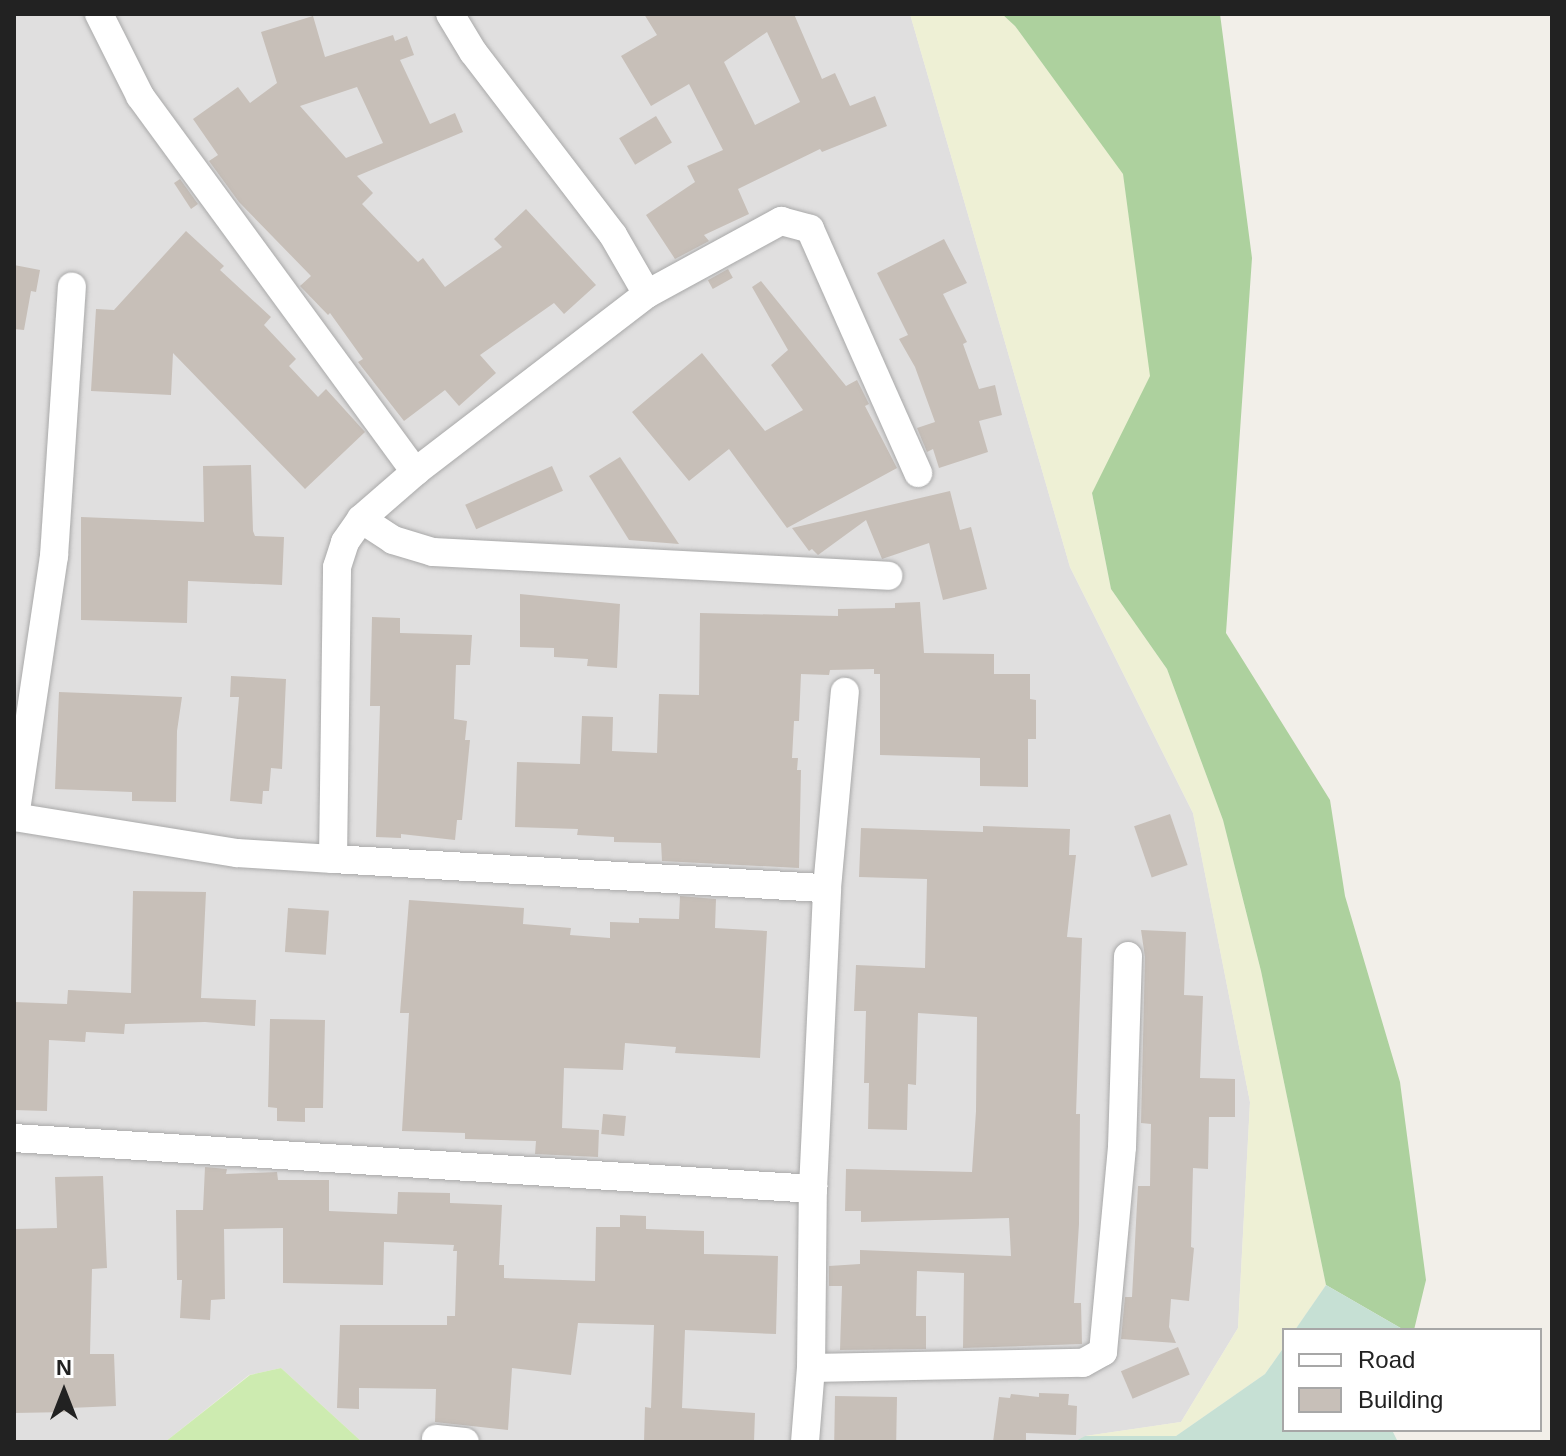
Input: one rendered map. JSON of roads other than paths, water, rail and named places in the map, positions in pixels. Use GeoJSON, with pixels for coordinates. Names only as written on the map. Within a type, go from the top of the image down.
{"type":"FeatureCollection","features":[{"type":"Feature","properties":{"kind":"street"},"geometry":{"type":"LineString","coordinates":[[99,14],[140,96],[415,472]]}},
{"type":"Feature","properties":{"kind":"street"},"geometry":{"type":"LineString","coordinates":[[450,14],[473,52],[613,235],[647,294]]}},
{"type":"Feature","properties":{"kind":"street"},"geometry":{"type":"LineString","coordinates":[[333,859],[337,567],[345,542],[361,519],[415,472],[647,294],[781,221],[810,229],[918,473]]}},
{"type":"Feature","properties":{"kind":"street"},"geometry":{"type":"LineString","coordinates":[[72,287],[54,556],[14,817],[237,853],[827,888]]}},
{"type":"Feature","properties":{"kind":"street"},"geometry":{"type":"LineString","coordinates":[[361,519],[393,540],[433,552],[888,576]]}},
{"type":"Feature","properties":{"kind":"street"},"geometry":{"type":"LineString","coordinates":[[805,1442],[811,1368],[813,1189],[827,888],[845,692]]}},
{"type":"Feature","properties":{"kind":"street"},"geometry":{"type":"LineString","coordinates":[[811,1368],[1083,1363],[1103,1352],[1122,1147],[1128,956]]}},
{"type":"Feature","properties":{"kind":"street"},"geometry":{"type":"LineString","coordinates":[[14,1138],[813,1189]]}},
{"type":"Feature","properties":{"kind":"street"},"geometry":{"type":"LineString","coordinates":[[436,1439],[465,1442]]}}]}
